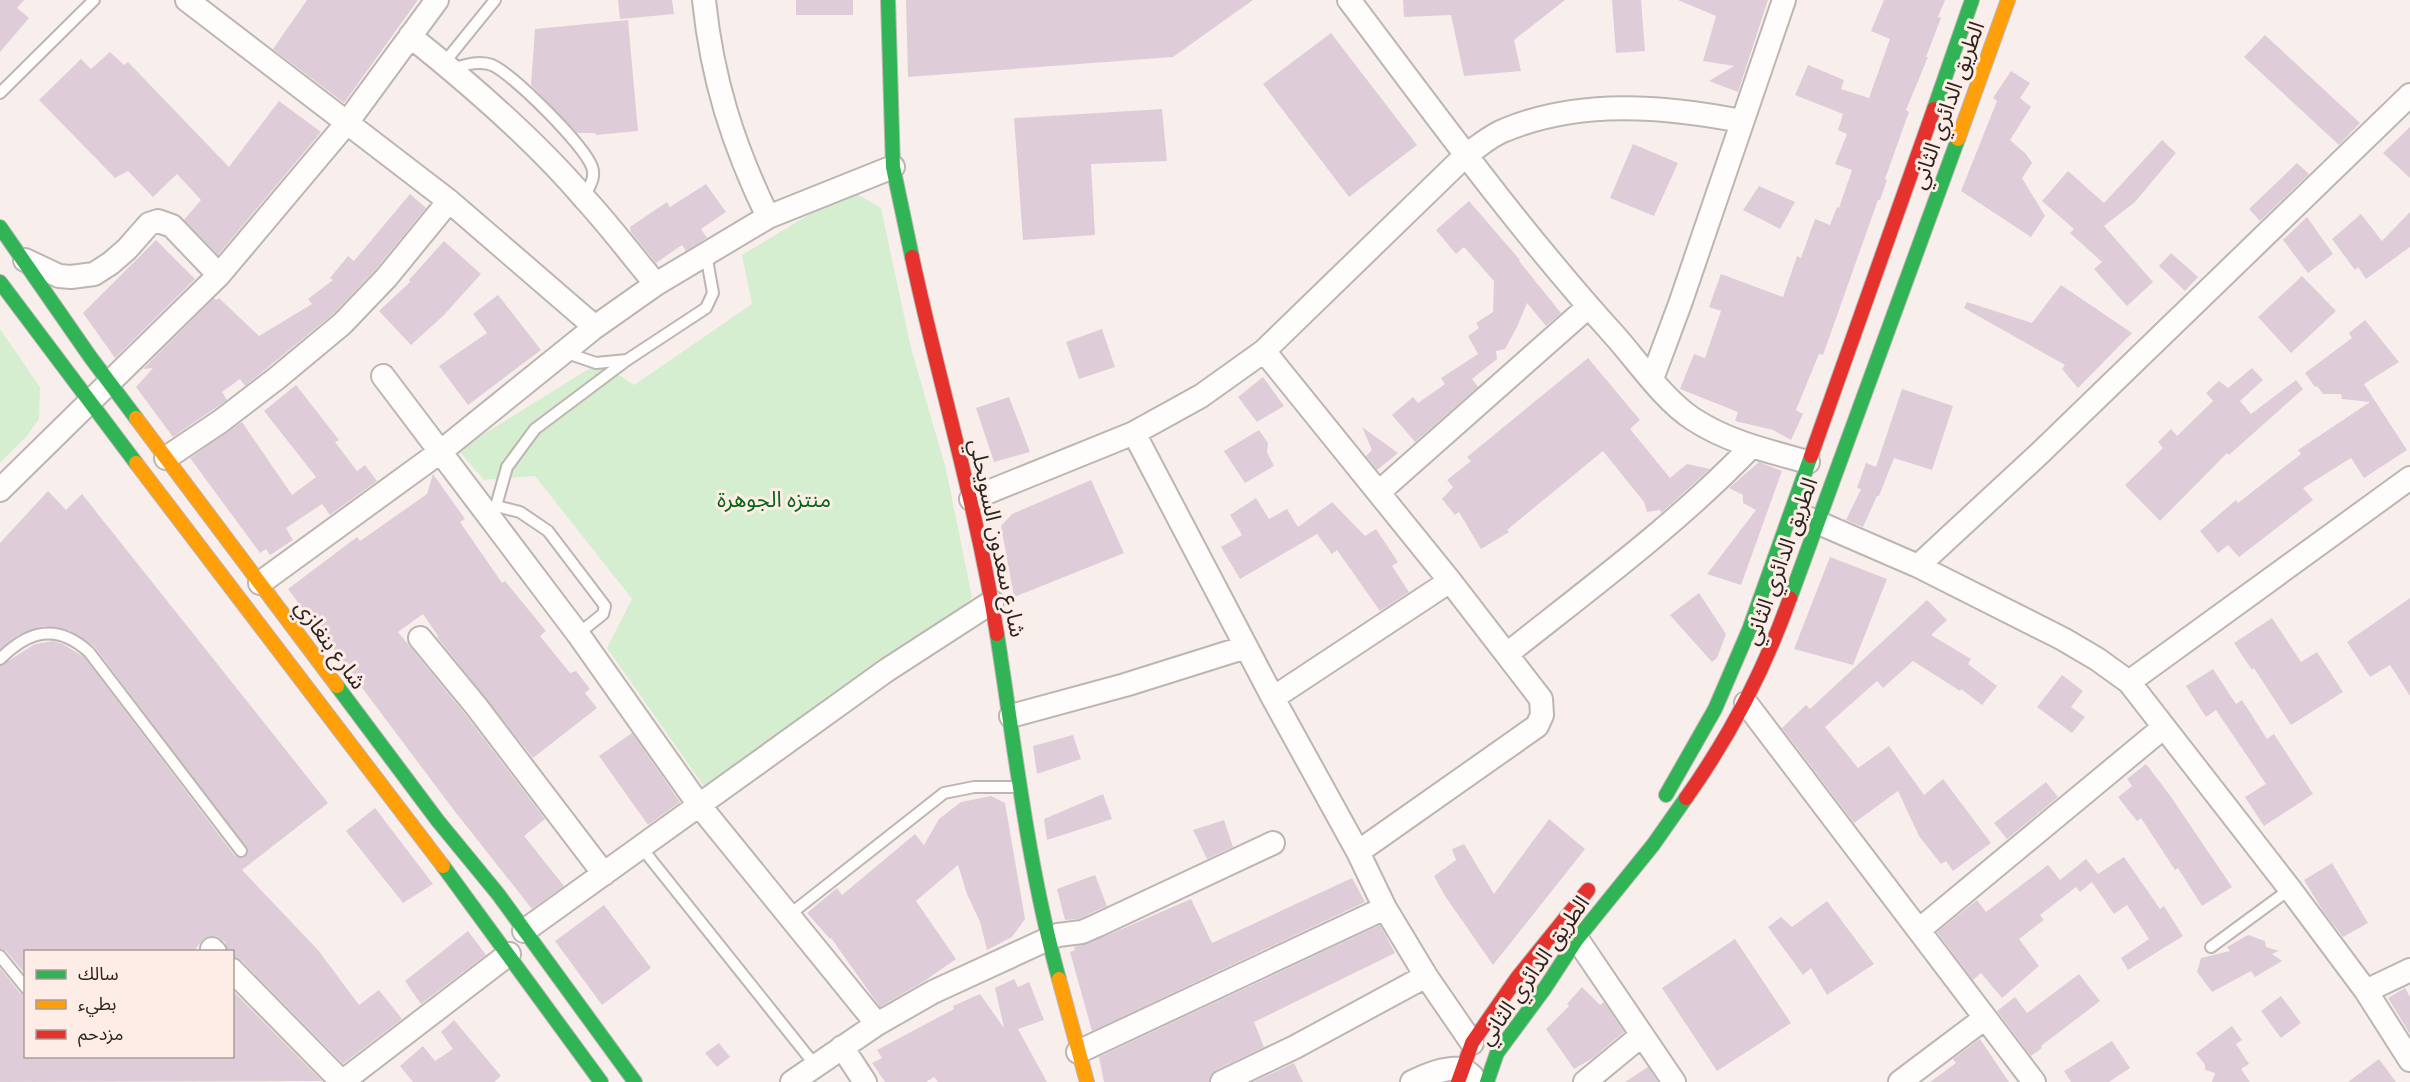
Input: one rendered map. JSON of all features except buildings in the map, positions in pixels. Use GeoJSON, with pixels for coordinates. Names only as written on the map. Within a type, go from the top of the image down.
{"type":"FeatureCollection","features":[{"type":"Feature","properties":{"kind":"main road","name":"شارع سعدون السويحلي"},"geometry":{"type":"LineString","coordinates":[[888,0],[893,167],[932,348],[971,499],[992,602],[1021,788],[1048,939],[1087,1082]]}},
{"type":"Feature","properties":{"kind":"main road","name":"الطريق الدائري الثاني"},"geometry":{"type":"LineString","coordinates":[[1659,804],[1714,709],[1749,630],[1972,0]]}},
{"type":"Feature","properties":{"kind":"main road","name":"الطريق الدائري الثاني"},"geometry":{"type":"LineString","coordinates":[[1486,1082],[1497,1053],[1545,988],[1577,939],[1653,845],[1716,756],[1746,703],[1772,649],[2008,0]]}},
{"type":"Feature","properties":{"kind":"main road","name":"شارع بنغازي"},"geometry":{"type":"LineString","coordinates":[[0,227],[110,384],[409,783],[498,894],[634,1082]]}},
{"type":"Feature","properties":{"kind":"main road","name":"شارع بنغازي"},"geometry":{"type":"LineString","coordinates":[[0,282],[87,402],[315,695],[509,954],[601,1082]]}},
{"type":"Feature","properties":{"kind":"main road","name":"الطريق الدائري الثاني"},"geometry":{"type":"LineString","coordinates":[[1466,1078],[1473,1043],[1517,978],[1599,877]]}},
{"type":"Feature","properties":{"kind":"street"},"geometry":{"type":"LineString","coordinates":[[187,0],[449,201],[595,327]]}},
{"type":"Feature","properties":{"kind":"street"},"geometry":{"type":"LineString","coordinates":[[0,490],[87,402],[110,384],[219,275],[346,124],[437,0]]}},
{"type":"Feature","properties":{"kind":"street"},"geometry":{"type":"LineString","coordinates":[[704,0],[717,86],[751,183],[768,217]]}},
{"type":"Feature","properties":{"kind":"street"},"geometry":{"type":"LineString","coordinates":[[1349,0],[1466,155],[1588,307],[1652,379],[1691,418],[1724,437],[1751,447],[1808,462]]}},
{"type":"Feature","properties":{"kind":"street"},"geometry":{"type":"LineString","coordinates":[[1652,379],[1784,0]]}},
{"type":"Feature","properties":{"kind":"street"},"geometry":{"type":"LineString","coordinates":[[410,36],[448,66],[584,197],[656,284]]}},
{"type":"Feature","properties":{"kind":"street"},"geometry":{"type":"LineString","coordinates":[[1918,566],[2040,453],[2410,95]]}},
{"type":"Feature","properties":{"kind":"street"},"geometry":{"type":"LineString","coordinates":[[971,499],[1134,433],[1201,396],[1264,351],[1466,155],[1502,131],[1528,122],[1591,110],[1629,108],[1664,109],[1741,121]]}},
{"type":"Feature","properties":{"kind":"street"},"geometry":{"type":"LineString","coordinates":[[260,583],[440,452],[595,327],[656,284],[768,217],[893,167]]}},
{"type":"Feature","properties":{"kind":"street"},"geometry":{"type":"LineString","coordinates":[[166,458],[277,378],[342,324],[386,278],[449,201]]}},
{"type":"Feature","properties":{"kind":"street"},"geometry":{"type":"LineString","coordinates":[[25,260],[59,276],[94,274],[119,256],[149,224],[158,221],[172,225],[219,275]]}},
{"type":"Feature","properties":{"kind":"street"},"geometry":{"type":"LineString","coordinates":[[1379,492],[1588,307]]}},
{"type":"Feature","properties":{"kind":"street"},"geometry":{"type":"LineString","coordinates":[[1264,351],[1450,581],[1541,699],[1542,715],[1537,726],[1358,852]]}},
{"type":"Feature","properties":{"kind":"street"},"geometry":{"type":"LineString","coordinates":[[383,376],[440,452],[493,511],[699,805],[877,1024]]}},
{"type":"Feature","properties":{"kind":"street"},"geometry":{"type":"LineString","coordinates":[[1134,433],[1273,698],[1358,852],[1385,908],[1426,976],[1473,1043]]}},
{"type":"Feature","properties":{"kind":"street"},"geometry":{"type":"LineString","coordinates":[[1507,654],[1641,547],[1751,447]]}},
{"type":"Feature","properties":{"kind":"street"},"geometry":{"type":"LineString","coordinates":[[2129,682],[2407,489]]}},
{"type":"Feature","properties":{"kind":"street"},"geometry":{"type":"LineString","coordinates":[[1791,510],[1918,566],[2064,639],[2129,682],[2290,889],[2366,992],[2410,1060]]}},
{"type":"Feature","properties":{"kind":"street"},"geometry":{"type":"LineString","coordinates":[[1273,698],[1450,581]]}},
{"type":"Feature","properties":{"kind":"street"},"geometry":{"type":"LineString","coordinates":[[524,931],[887,670],[992,602]]}},
{"type":"Feature","properties":{"kind":"street"},"geometry":{"type":"LineString","coordinates":[[420,638],[476,706],[604,874]]}},
{"type":"Feature","properties":{"kind":"street"},"geometry":{"type":"LineString","coordinates":[[1011,716],[1125,685],[1246,647]]}},
{"type":"Feature","properties":{"kind":"street"},"geometry":{"type":"LineString","coordinates":[[1746,703],[2034,1082]]}},
{"type":"Feature","properties":{"kind":"street"},"geometry":{"type":"LineString","coordinates":[[1919,930],[2164,727]]}},
{"type":"Feature","properties":{"kind":"street"},"geometry":{"type":"LineString","coordinates":[[792,1082],[877,1024],[961,978],[1058,935],[1082,932],[1273,843]]}},
{"type":"Feature","properties":{"kind":"street"},"geometry":{"type":"LineString","coordinates":[[1078,1052],[1385,908]]}},
{"type":"Feature","properties":{"kind":"street"},"geometry":{"type":"LineString","coordinates":[[1577,939],[1674,1082]]}},
{"type":"Feature","properties":{"kind":"street"},"geometry":{"type":"LineString","coordinates":[[234,972],[342,1082],[509,954]]}},
{"type":"Feature","properties":{"kind":"street"},"geometry":{"type":"LineString","coordinates":[[2366,992],[2410,970]]}},
{"type":"Feature","properties":{"kind":"street"},"geometry":{"type":"LineString","coordinates":[[1222,1082],[1295,1047],[1426,976]]}},
{"type":"Feature","properties":{"kind":"street"},"geometry":{"type":"LineString","coordinates":[[1900,1082],[1985,1018]]}},
{"type":"Feature","properties":{"kind":"street"},"geometry":{"type":"LineString","coordinates":[[1585,1082],[1642,1035]]}},
{"type":"Feature","properties":{"kind":"street"},"geometry":{"type":"LineString","coordinates":[[842,1047],[865,1082]]}},
{"type":"Feature","properties":{"kind":"street"},"geometry":{"type":"LineString","coordinates":[[1412,1082],[1434,1073],[1466,1078]]}},
{"type":"Feature","properties":{"kind":"lane"},"geometry":{"type":"LineString","coordinates":[[0,93],[94,0]]}},
{"type":"Feature","properties":{"kind":"lane"},"geometry":{"type":"LineString","coordinates":[[448,66],[495,0]]}},
{"type":"Feature","properties":{"kind":"lane"},"geometry":{"type":"LineString","coordinates":[[448,66],[476,63],[492,65],[512,79],[584,151],[592,168],[593,178],[584,197]]}},
{"type":"Feature","properties":{"kind":"lane"},"geometry":{"type":"LineString","coordinates":[[578,634],[603,614],[605,606],[548,531],[520,512],[493,511],[507,467],[535,429],[627,360],[706,308],[713,293],[706,254]]}},
{"type":"Feature","properties":{"kind":"lane"},"geometry":{"type":"LineString","coordinates":[[564,352],[596,363],[627,360]]}},
{"type":"Feature","properties":{"kind":"lane"},"geometry":{"type":"LineString","coordinates":[[0,659],[10,648],[33,635],[55,634],[77,641],[89,652],[241,851]]}},
{"type":"Feature","properties":{"kind":"lane"},"geometry":{"type":"LineString","coordinates":[[789,915],[944,793],[974,787],[1021,788]]}},
{"type":"Feature","properties":{"kind":"lane"},"geometry":{"type":"LineString","coordinates":[[641,847],[815,1065]]}},
{"type":"Feature","properties":{"kind":"lane"},"geometry":{"type":"LineString","coordinates":[[2211,947],[2290,889]]}},
{"type":"Feature","properties":{"kind":"lane"},"geometry":{"type":"LineString","coordinates":[[0,956],[24,986]]}},
{"type":"Feature","properties":{"kind":"green space","name":"منتزه الجوهرة"},"geometry":{"type":"Polygon","coordinates":[[[850,190],[881,208],[911,348],[946,469],[972,597],[951,624],[710,795],[607,648],[632,599],[535,476],[484,480],[458,450],[600,362],[634,385],[752,304],[742,255],[850,190]]]}},
{"type":"Feature","properties":{"kind":"green space"},"geometry":{"type":"Polygon","coordinates":[[[0,329],[40,387],[39,419],[27,436],[0,463],[0,329]]]}},
{"type":"Feature","properties":{"kind":"traffic: fast"},"geometry":{"type":"LineString","coordinates":[[888,0],[893,167],[912,257]]}},
{"type":"Feature","properties":{"kind":"traffic: fast"},"geometry":{"type":"LineString","coordinates":[[1934,109],[1972,0]]}},
{"type":"Feature","properties":{"kind":"traffic: fast"},"geometry":{"type":"LineString","coordinates":[[1790,598],[1958,139]]}},
{"type":"Feature","properties":{"kind":"traffic: fast"},"geometry":{"type":"LineString","coordinates":[[0,227],[91,358],[136,418]]}},
{"type":"Feature","properties":{"kind":"traffic: fast"},"geometry":{"type":"LineString","coordinates":[[0,282],[136,463]]}},
{"type":"Feature","properties":{"kind":"traffic: fast"},"geometry":{"type":"LineString","coordinates":[[1666,795],[1715,709],[1749,630],[1811,456]]}},
{"type":"Feature","properties":{"kind":"traffic: fast"},"geometry":{"type":"LineString","coordinates":[[997,634],[1031,851],[1059,979]]}},
{"type":"Feature","properties":{"kind":"traffic: fast"},"geometry":{"type":"LineString","coordinates":[[337,686],[438,821],[498,894],[635,1082]]}},
{"type":"Feature","properties":{"kind":"traffic: fast"},"geometry":{"type":"LineString","coordinates":[[1487,1082],[1497,1053],[1545,988],[1577,939],[1653,845],[1686,798]]}},
{"type":"Feature","properties":{"kind":"traffic: fast"},"geometry":{"type":"LineString","coordinates":[[443,866],[601,1082]]}},
{"type":"Feature","properties":{"kind":"traffic: slow"},"geometry":{"type":"LineString","coordinates":[[1958,139],[2008,0]]}},
{"type":"Feature","properties":{"kind":"traffic: slow"},"geometry":{"type":"LineString","coordinates":[[136,418],[337,686]]}},
{"type":"Feature","properties":{"kind":"traffic: slow"},"geometry":{"type":"LineString","coordinates":[[136,463],[443,866]]}},
{"type":"Feature","properties":{"kind":"traffic: slow"},"geometry":{"type":"LineString","coordinates":[[1059,979],[1087,1082]]}},
{"type":"Feature","properties":{"kind":"traffic: jam"},"geometry":{"type":"LineString","coordinates":[[1811,456],[1934,109]]}},
{"type":"Feature","properties":{"kind":"traffic: jam"},"geometry":{"type":"LineString","coordinates":[[912,257],[979,539],[997,634]]}},
{"type":"Feature","properties":{"kind":"traffic: jam"},"geometry":{"type":"LineString","coordinates":[[1686,798],[1717,751],[1745,702],[1790,598]]}},
{"type":"Feature","properties":{"kind":"traffic: jam"},"geometry":{"type":"LineString","coordinates":[[1458,1082],[1472,1043],[1517,978],[1588,890]]}}]}
